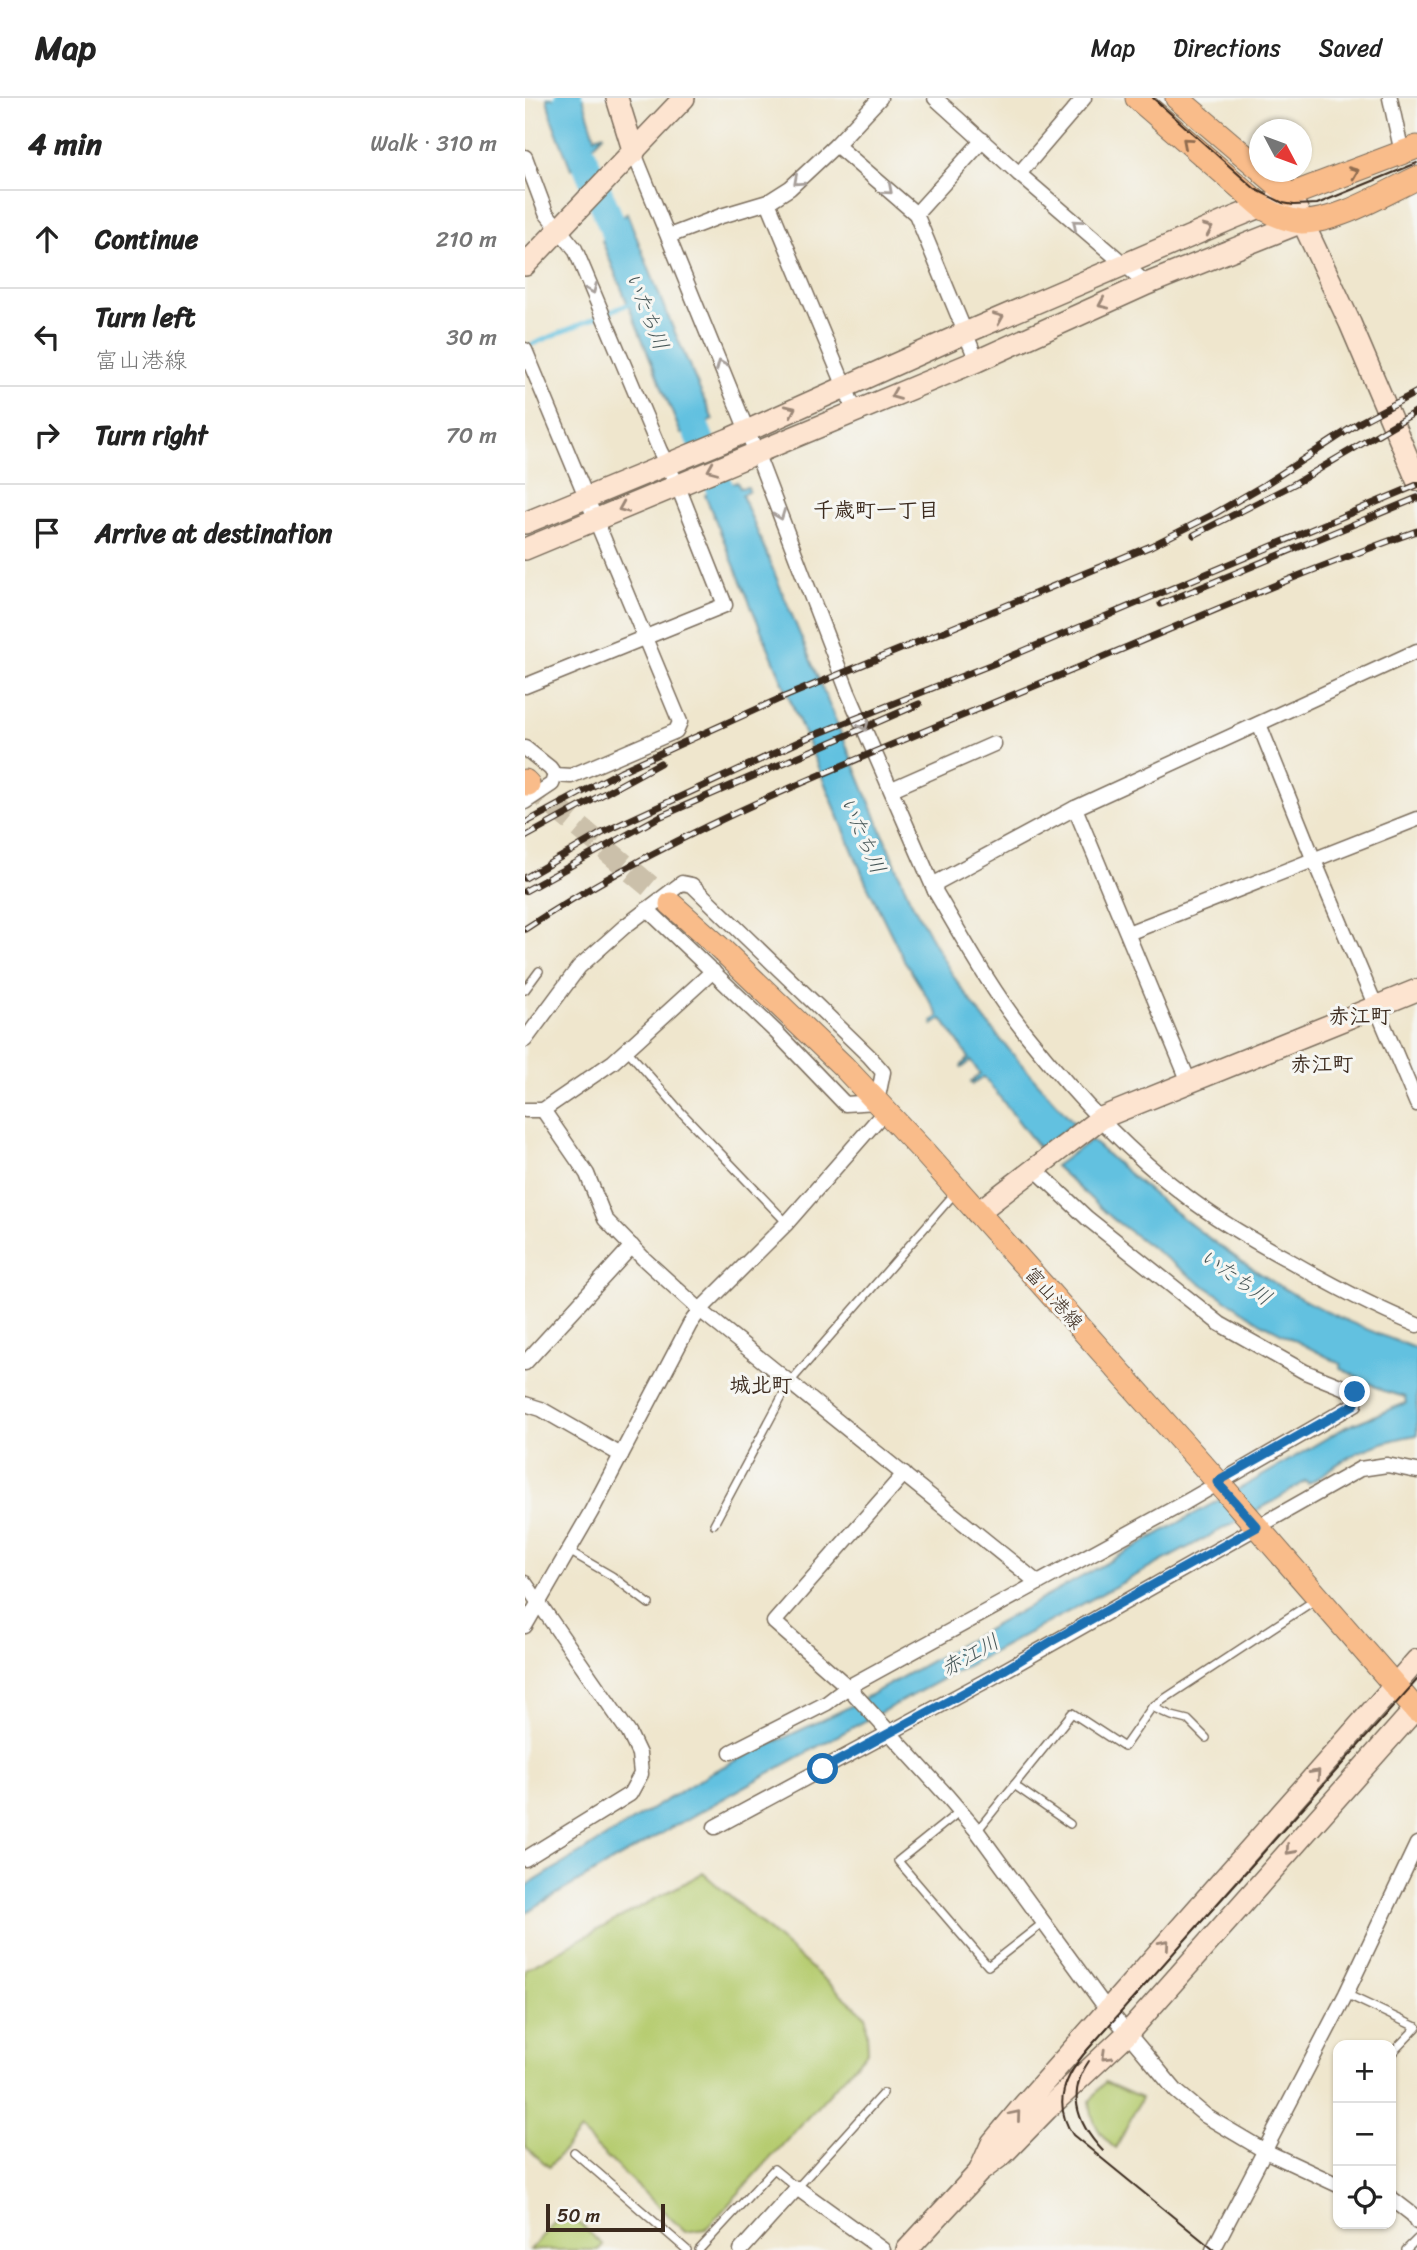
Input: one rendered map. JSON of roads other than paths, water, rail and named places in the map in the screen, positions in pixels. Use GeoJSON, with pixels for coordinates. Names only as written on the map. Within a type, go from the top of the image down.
{"type":"FeatureCollection","features":[{"type":"Feature","properties":{"kind":"main road"},"geometry":{"type":"LineString","coordinates":[[1137,98],[1262,206],[1284,218],[1302,222],[1341,213],[1417,178]]}},
{"type":"Feature","properties":{"kind":"main road"},"geometry":{"type":"LineString","coordinates":[[1177,98],[1249,160]]}},
{"type":"Feature","properties":{"kind":"main road"},"geometry":{"type":"LineString","coordinates":[[1275,182],[1290,195],[1409,150]]}},
{"type":"Feature","properties":{"kind":"main road","name":"富山港線"},"geometry":{"type":"LineString","coordinates":[[671,904],[843,1066],[881,1106],[1221,1486],[1416,1709]]}},
{"type":"Feature","properties":{"kind":"street"},"geometry":{"type":"LineString","coordinates":[[617,98],[633,153],[669,236],[738,435],[935,891],[981,970],[1025,1032],[1068,1084],[1094,1123],[1112,1131],[1184,1195],[1228,1226],[1359,1299],[1417,1325]]}},
{"type":"Feature","properties":{"kind":"street"},"geometry":{"type":"LineString","coordinates":[[525,265],[684,98]]}},
{"type":"Feature","properties":{"kind":"street"},"geometry":{"type":"LineString","coordinates":[[669,236],[768,202],[790,188],[837,145],[880,98]]}},
{"type":"Feature","properties":{"kind":"street"},"geometry":{"type":"LineString","coordinates":[[935,98],[1147,284]]}},
{"type":"Feature","properties":{"kind":"street"},"geometry":{"type":"LineString","coordinates":[[1019,174],[1084,98]]}},
{"type":"Feature","properties":{"kind":"street"},"geometry":{"type":"LineString","coordinates":[[1390,98],[1409,150]]}},
{"type":"Feature","properties":{"kind":"street"},"geometry":{"type":"LineString","coordinates":[[916,214],[983,140]]}},
{"type":"Feature","properties":{"kind":"street"},"geometry":{"type":"LineString","coordinates":[[837,145],[916,214],[977,361]]}},
{"type":"Feature","properties":{"kind":"street"},"geometry":{"type":"LineString","coordinates":[[525,157],[546,213],[565,224],[681,482],[725,605],[525,686]]}},
{"type":"Feature","properties":{"kind":"street"},"geometry":{"type":"LineString","coordinates":[[525,523],[738,435],[844,385],[1290,195],[1350,323],[1417,480]]}},
{"type":"Feature","properties":{"kind":"street"},"geometry":{"type":"LineString","coordinates":[[768,202],[855,411]]}},
{"type":"Feature","properties":{"kind":"street"},"geometry":{"type":"LineString","coordinates":[[525,549],[977,361],[1147,284],[1302,222]]}},
{"type":"Feature","properties":{"kind":"street"},"geometry":{"type":"LineString","coordinates":[[525,748],[555,775],[571,776],[675,731],[680,722],[526,355]]}},
{"type":"Feature","properties":{"kind":"street"},"geometry":{"type":"LineString","coordinates":[[935,891],[936,883],[1075,808],[1417,651]]}},
{"type":"Feature","properties":{"kind":"street"},"geometry":{"type":"LineString","coordinates":[[1259,724],[1417,1104]]}},
{"type":"Feature","properties":{"kind":"street"},"geometry":{"type":"LineString","coordinates":[[892,789],[994,744]]}},
{"type":"Feature","properties":{"kind":"street"},"geometry":{"type":"LineString","coordinates":[[526,789],[552,784],[555,775]]}},
{"type":"Feature","properties":{"kind":"street"},"geometry":{"type":"LineString","coordinates":[[1075,808],[1189,1082]]}},
{"type":"Feature","properties":{"kind":"street"},"geometry":{"type":"LineString","coordinates":[[1128,933],[1417,819]]}},
{"type":"Feature","properties":{"kind":"street"},"geometry":{"type":"LineString","coordinates":[[525,1040],[579,967],[624,927],[682,883],[692,885],[883,1072],[881,1106],[787,1223],[700,1310],[690,1324],[569,1551],[525,1626]]}},
{"type":"Feature","properties":{"kind":"street"},"geometry":{"type":"LineString","coordinates":[[647,909],[776,1032],[845,1104],[881,1106]]}},
{"type":"Feature","properties":{"kind":"street"},"geometry":{"type":"LineString","coordinates":[[525,1110],[544,1110],[613,1062],[713,971]]}},
{"type":"Feature","properties":{"kind":"street"},"geometry":{"type":"LineString","coordinates":[[977,1213],[1094,1123],[1417,990]]}},
{"type":"Feature","properties":{"kind":"street"},"geometry":{"type":"LineString","coordinates":[[544,1110],[587,1174],[605,1219],[632,1246],[700,1310],[1038,1583]]}},
{"type":"Feature","properties":{"kind":"street"},"geometry":{"type":"LineString","coordinates":[[731,1752],[851,1691],[1038,1583],[1186,1502],[1221,1486],[1355,1404],[1355,1392],[1305,1372],[1220,1324],[1096,1225],[1036,1167]]}},
{"type":"Feature","properties":{"kind":"street"},"geometry":{"type":"LineString","coordinates":[[525,1363],[632,1246]]}},
{"type":"Feature","properties":{"kind":"street"},"geometry":{"type":"LineString","coordinates":[[525,1404],[541,1409],[621,1455]]}},
{"type":"Feature","properties":{"kind":"street"},"geometry":{"type":"LineString","coordinates":[[715,1827],[884,1727],[991,1678],[1254,1524],[1360,1469],[1387,1465],[1417,1471]]}},
{"type":"Feature","properties":{"kind":"street"},"geometry":{"type":"LineString","coordinates":[[904,1474],[774,1622],[851,1691],[960,1811],[1127,2034],[1177,2091],[1206,2116],[1265,2151],[1333,2183]]}},
{"type":"Feature","properties":{"kind":"street"},"geometry":{"type":"LineString","coordinates":[[525,1583],[629,1733],[639,1754],[642,1774],[630,1794],[525,1860]]}},
{"type":"Feature","properties":{"kind":"street"},"geometry":{"type":"LineString","coordinates":[[979,2172],[992,2143],[1417,1660]]}},
{"type":"Feature","properties":{"kind":"street"},"geometry":{"type":"LineString","coordinates":[[907,2250],[979,2172],[1003,2154],[1127,2034],[1416,1709]]}},
{"type":"Feature","properties":{"kind":"street"},"geometry":{"type":"LineString","coordinates":[[1213,2250],[1346,1994],[1417,1844]]}},
{"type":"Feature","properties":{"kind":"street"},"geometry":{"type":"LineString","coordinates":[[741,2250],[797,2188],[883,2250]]}},
{"type":"Feature","properties":{"kind":"street"},"geometry":{"type":"LineString","coordinates":[[1396,2202],[1413,2215],[1417,2222]]}},
{"type":"Feature","properties":{"kind":"lane"},"geometry":{"type":"LineString","coordinates":[[525,990],[539,971]]}},
{"type":"Feature","properties":{"kind":"lane"},"geometry":{"type":"LineString","coordinates":[[627,1049],[681,1112],[787,1223]]}},
{"type":"Feature","properties":{"kind":"lane"},"geometry":{"type":"LineString","coordinates":[[714,1524],[790,1382],[957,1190]]}},
{"type":"Feature","properties":{"kind":"lane"},"geometry":{"type":"LineString","coordinates":[[569,1551],[612,1576],[649,1604]]}},
{"type":"Feature","properties":{"kind":"lane"},"geometry":{"type":"LineString","coordinates":[[977,1831],[1072,1713],[1124,1747],[1152,1707],[1319,1598]]}},
{"type":"Feature","properties":{"kind":"lane"},"geometry":{"type":"LineString","coordinates":[[1152,1707],[1188,1720],[1206,1738]]}},
{"type":"Feature","properties":{"kind":"lane"},"geometry":{"type":"LineString","coordinates":[[1014,1785],[1069,1824]]}},
{"type":"Feature","properties":{"kind":"lane"},"geometry":{"type":"LineString","coordinates":[[960,1811],[898,1861],[988,1966],[1043,1923]]}},
{"type":"Feature","properties":{"kind":"lane"},"geometry":{"type":"LineString","coordinates":[[1346,1994],[1417,2027],[1396,2049]]}},
{"type":"Feature","properties":{"kind":"lane"},"geometry":{"type":"LineString","coordinates":[[699,2250],[774,2169],[797,2188],[883,2093]]}},
{"type":"Feature","properties":{"kind":"lane"},"geometry":{"type":"LineString","coordinates":[[574,2152],[687,2250]]}},
{"type":"Feature","properties":{"kind":"lane"},"geometry":{"type":"LineString","coordinates":[[1406,2250],[1417,2239]]}},
{"type":"Feature","properties":{"kind":"water"},"geometry":{"type":"Polygon","coordinates":[[[547,98],[583,98],[595,137],[604,134],[571,169],[552,120],[547,98]]]}},
{"type":"Feature","properties":{"kind":"water","name":"いたち川"},"geometry":{"type":"Polygon","coordinates":[[[627,213],[713,420],[681,434],[602,241],[627,213]]]}},
{"type":"Feature","properties":{"kind":"water"},"geometry":{"type":"Polygon","coordinates":[[[737,482],[740,488],[748,487],[749,491],[742,495],[909,897],[946,964],[973,1004],[1074,1123],[1040,1149],[984,1077],[973,1084],[971,1082],[980,1074],[971,1061],[962,1068],[969,1058],[942,1019],[933,1025],[932,1022],[939,1016],[904,960],[867,885],[705,495],[737,482]]]}},
{"type":"Feature","properties":{"kind":"water","name":"赤江川"},"geometry":{"type":"Polygon","coordinates":[[[1091,1140],[1139,1183],[1241,1261],[1324,1310],[1417,1349],[1417,1435],[1379,1444],[1352,1455],[1312,1482],[1308,1484],[1306,1481],[1274,1501],[803,1754],[525,1913],[525,1887],[712,1772],[843,1710],[1346,1427],[1406,1403],[1405,1397],[1384,1391],[1340,1368],[1341,1364],[1261,1323],[1197,1281],[1113,1219],[1055,1166],[1091,1140]]]}},
{"type":"Feature","properties":{"kind":"waterway","name":"いたち川"},"geometry":{"type":"LineString","coordinates":[[568,98],[580,149],[628,263]]}},
{"type":"Feature","properties":{"kind":"waterway"},"geometry":{"type":"LineString","coordinates":[[526,347],[631,303]]}},
{"type":"Feature","properties":{"kind":"waterway","name":"いたち川"},"geometry":{"type":"LineString","coordinates":[[682,394],[733,522]]}},
{"type":"Feature","properties":{"kind":"tunnel"},"geometry":{"type":"LineString","coordinates":[[528,784],[671,904]]}},
{"type":"Feature","properties":{"kind":"tram line"},"geometry":{"type":"LineString","coordinates":[[1153,98],[1255,189],[1283,203],[1317,204],[1417,163]]}},
{"type":"Feature","properties":{"kind":"tram line"},"geometry":{"type":"LineString","coordinates":[[1214,2250],[1073,2135],[1063,2112],[1064,2090],[1073,2069],[1088,2049],[1417,1680]]}},
{"type":"Feature","properties":{"kind":"tram line"},"geometry":{"type":"LineString","coordinates":[[1089,2061],[1082,2073],[1076,2097],[1081,2119],[1103,2151]]}},
{"type":"Feature","properties":{"kind":"railway"},"geometry":{"type":"LineString","coordinates":[[525,823],[621,771],[777,700],[1151,546],[1214,514],[1362,421],[1417,392]]}},
{"type":"Feature","properties":{"kind":"railway"},"geometry":{"type":"LineString","coordinates":[[1194,535],[1294,484],[1417,411]]}},
{"type":"Feature","properties":{"kind":"railway"},"geometry":{"type":"LineString","coordinates":[[525,878],[602,833],[807,738],[995,663],[1417,485]]}},
{"type":"Feature","properties":{"kind":"railway"},"geometry":{"type":"LineString","coordinates":[[1161,604],[1417,498]]}},
{"type":"Feature","properties":{"kind":"railway"},"geometry":{"type":"LineString","coordinates":[[525,929],[642,859],[764,800],[1265,589],[1417,531]]}},
{"type":"Feature","properties":{"kind":"railway"},"geometry":{"type":"LineString","coordinates":[[525,891],[659,817],[919,704]]}},
{"type":"Feature","properties":{"kind":"railway"},"geometry":{"type":"LineString","coordinates":[[525,837],[660,763]]}},
{"type":"Feature","properties":{"kind":"district","name":"千歳町一丁目"},"geometry":{"type":"Point","coordinates":[876,510]}},
{"type":"Feature","properties":{"kind":"district","name":"赤江町"},"geometry":{"type":"Point","coordinates":[1360,1016]}},
{"type":"Feature","properties":{"kind":"district","name":"赤江町"},"geometry":{"type":"Point","coordinates":[1322,1064]}},
{"type":"Feature","properties":{"kind":"district","name":"城北町"},"geometry":{"type":"Point","coordinates":[761,1385]}}]}
